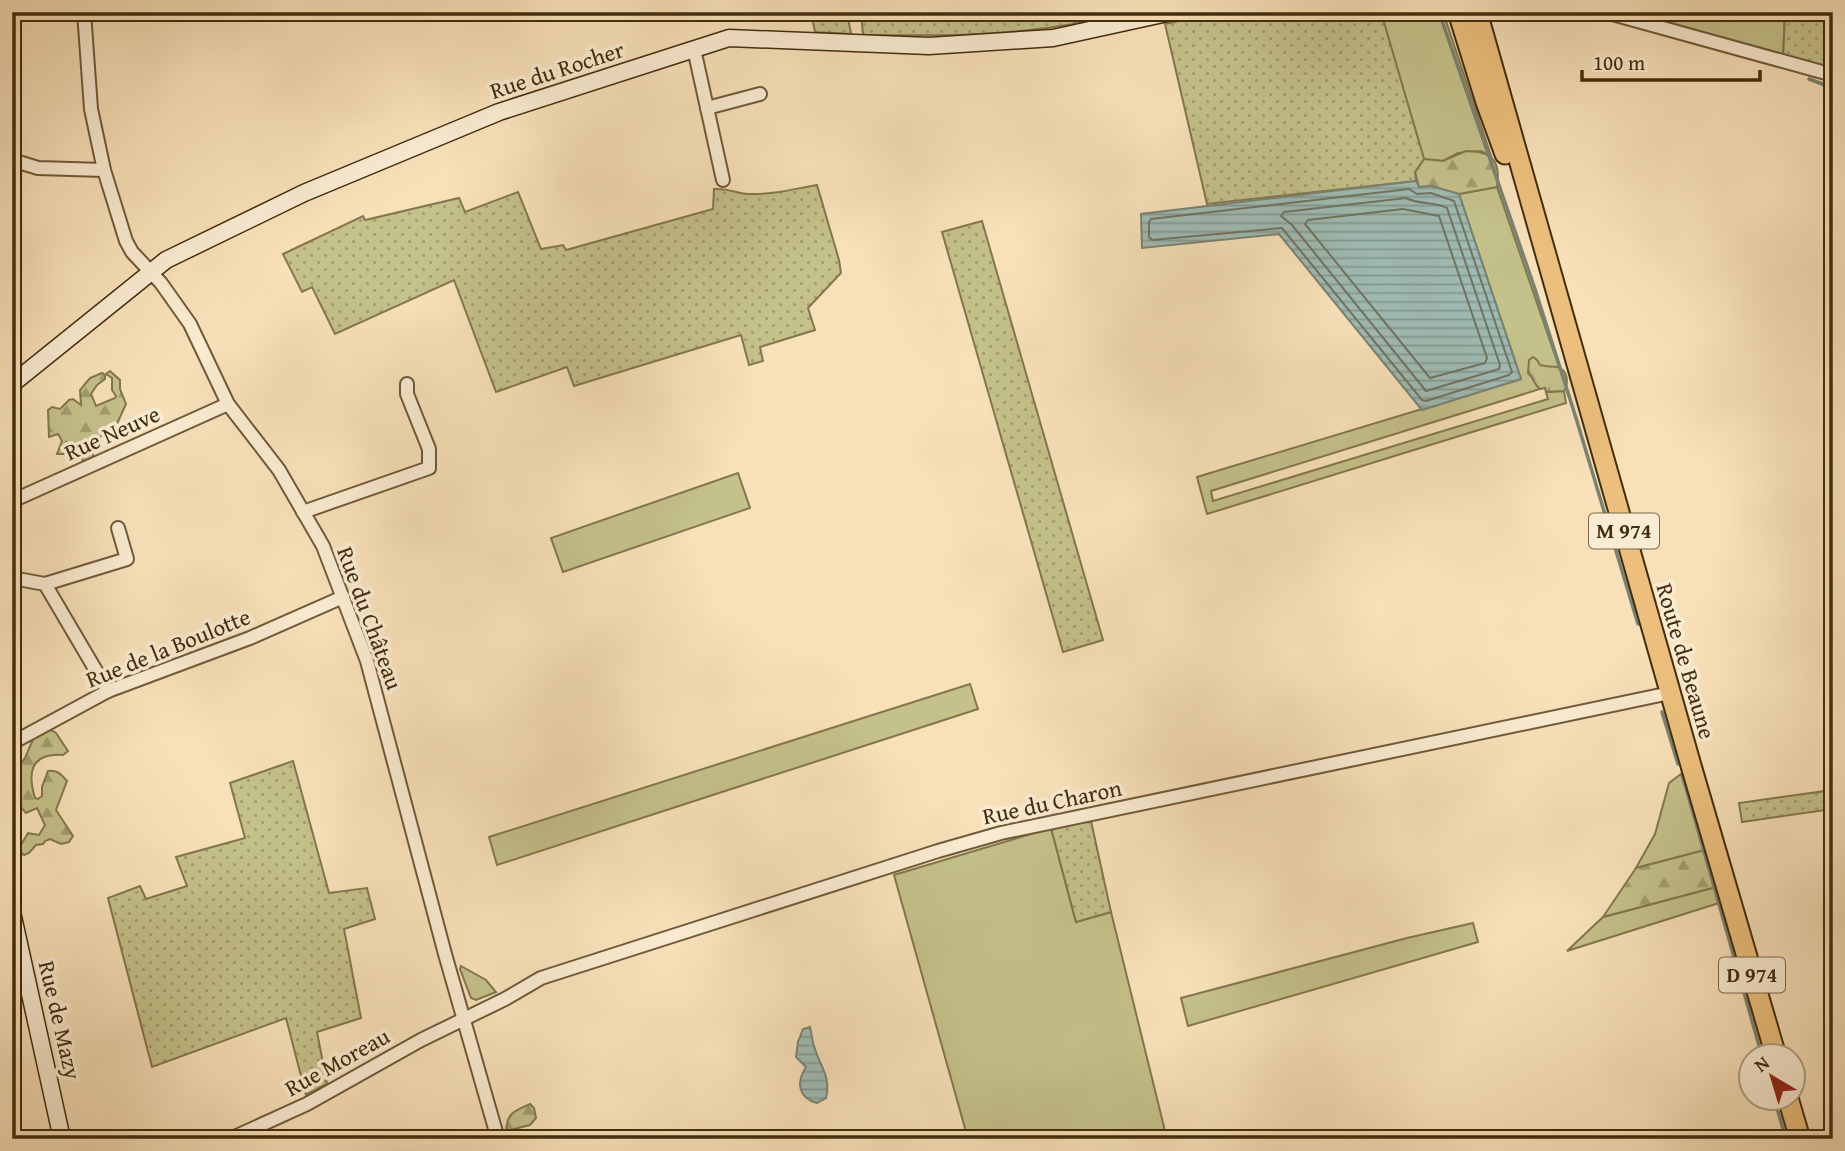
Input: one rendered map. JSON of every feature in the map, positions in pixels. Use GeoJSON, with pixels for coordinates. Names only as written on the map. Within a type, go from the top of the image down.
{"type":"FeatureCollection","features":[{"type":"Feature","properties":{"kind":"main road","name":"Rue du Rocher"},"geometry":{"type":"LineString","coordinates":[[12,384],[166,260],[286,201],[499,112],[729,38],[929,46],[1053,38],[1172,12]]}},
{"type":"Feature","properties":{"kind":"main road","name":"M 974"},"geometry":{"type":"LineString","coordinates":[[1458,12],[1486,103],[1552,278]]}},
{"type":"Feature","properties":{"kind":"main road","name":"M 974"},"geometry":{"type":"LineString","coordinates":[[1478,12],[1552,278]]}},
{"type":"Feature","properties":{"kind":"main road","name":"Route de Beaune"},"geometry":{"type":"LineString","coordinates":[[1552,278],[1772,1042]]}},
{"type":"Feature","properties":{"kind":"main road","name":"Rue de Mazy"},"geometry":{"type":"LineString","coordinates":[[12,912],[62,1139]]}},
{"type":"Feature","properties":{"kind":"main road"},"geometry":{"type":"LineString","coordinates":[[1792,1112],[1800,1139]]}},
{"type":"Feature","properties":{"kind":"street","name":"Rue du Château"},"geometry":{"type":"LineString","coordinates":[[84,12],[91,109],[104,170],[126,241],[190,324],[228,404],[279,470],[323,546],[368,662],[498,1139]]}},
{"type":"Feature","properties":{"kind":"street"},"geometry":{"type":"LineString","coordinates":[[1605,12],[1833,75]]}},
{"type":"Feature","properties":{"kind":"street"},"geometry":{"type":"LineString","coordinates":[[694,50],[723,180]]}},
{"type":"Feature","properties":{"kind":"street"},"geometry":{"type":"LineString","coordinates":[[708,107],[760,94]]}},
{"type":"Feature","properties":{"kind":"street"},"geometry":{"type":"LineString","coordinates":[[12,160],[38,168],[104,170]]}},
{"type":"Feature","properties":{"kind":"street"},"geometry":{"type":"LineString","coordinates":[[303,512],[429,468],[429,449],[407,394],[407,384]]}},
{"type":"Feature","properties":{"kind":"street","name":"Rue Neuve"},"geometry":{"type":"LineString","coordinates":[[12,501],[228,404]]}},
{"type":"Feature","properties":{"kind":"street"},"geometry":{"type":"LineString","coordinates":[[12,578],[45,584],[127,559],[118,528]]}},
{"type":"Feature","properties":{"kind":"street"},"geometry":{"type":"LineString","coordinates":[[45,584],[108,691]]}},
{"type":"Feature","properties":{"kind":"street","name":"Rue de la Boulotte"},"geometry":{"type":"LineString","coordinates":[[12,743],[108,691],[250,638],[343,597]]}},
{"type":"Feature","properties":{"kind":"street","name":"Rue du Charon"},"geometry":{"type":"LineString","coordinates":[[463,1018],[505,999],[541,978],[1001,833],[1670,693]]}},
{"type":"Feature","properties":{"kind":"street","name":"Rue Moreau"},"geometry":{"type":"LineString","coordinates":[[230,1139],[307,1104],[463,1018]]}},
{"type":"Feature","properties":{"kind":"green space"},"geometry":{"type":"Polygon","coordinates":[[[811,12],[847,12],[851,34],[815,32],[811,12]]]}},
{"type":"Feature","properties":{"kind":"green space"},"geometry":{"type":"Polygon","coordinates":[[[861,12],[1071,12],[1074,24],[969,34],[863,35],[861,12]]]}},
{"type":"Feature","properties":{"kind":"green space"},"geometry":{"type":"Polygon","coordinates":[[[1072,12],[1134,12],[1074,24],[1072,12]]]}},
{"type":"Feature","properties":{"kind":"green space"},"geometry":{"type":"Polygon","coordinates":[[[1219,12],[1381,12],[1424,159],[1415,172],[1416,181],[1207,204],[1165,24],[1219,12]]]}},
{"type":"Feature","properties":{"kind":"green space"},"geometry":{"type":"Polygon","coordinates":[[[1380,12],[1443,12],[1491,156],[1481,151],[1458,153],[1443,161],[1424,159],[1380,12]]]}},
{"type":"Feature","properties":{"kind":"green space"},"geometry":{"type":"Polygon","coordinates":[[[1660,12],[1785,12],[1783,59],[1661,26],[1660,12]]]}},
{"type":"Feature","properties":{"kind":"green space"},"geometry":{"type":"Polygon","coordinates":[[[1785,12],[1833,12],[1833,72],[1783,59],[1785,12]]]}},
{"type":"Feature","properties":{"kind":"green space"},"geometry":{"type":"Polygon","coordinates":[[[1466,151],[1482,153],[1493,159],[1498,170],[1497,187],[1459,194],[1431,186],[1419,187],[1415,172],[1424,159],[1443,161],[1466,151]]]}},
{"type":"Feature","properties":{"kind":"green space"},"geometry":{"type":"Polygon","coordinates":[[[817,185],[841,273],[808,308],[815,330],[760,347],[763,361],[749,365],[741,335],[574,386],[567,367],[496,392],[454,280],[335,334],[312,287],[302,292],[283,254],[363,216],[365,220],[459,198],[465,212],[518,192],[541,249],[563,245],[566,250],[713,209],[714,189],[757,194],[817,185]]]}},
{"type":"Feature","properties":{"kind":"green space"},"geometry":{"type":"Polygon","coordinates":[[[1497,187],[1559,367],[1547,368],[1531,376],[1540,389],[1211,491],[1213,501],[1548,399],[1546,392],[1564,391],[1566,403],[1207,514],[1197,477],[1521,379],[1459,194],[1497,187]]]}},
{"type":"Feature","properties":{"kind":"green space"},"geometry":{"type":"Polygon","coordinates":[[[982,221],[1103,640],[1063,652],[942,232],[982,221]]]}},
{"type":"Feature","properties":{"kind":"green space"},"geometry":{"type":"Polygon","coordinates":[[[1533,357],[1540,365],[1557,367],[1563,371],[1567,381],[1564,391],[1546,392],[1545,388],[1538,387],[1528,373],[1529,360],[1533,357]]]}},
{"type":"Feature","properties":{"kind":"green space"},"geometry":{"type":"Polygon","coordinates":[[[110,371],[120,380],[120,389],[126,404],[116,426],[102,435],[91,449],[94,458],[84,462],[82,459],[72,459],[68,454],[57,454],[62,441],[58,434],[49,437],[48,410],[52,407],[60,409],[73,399],[81,405],[80,390],[90,378],[102,373],[105,379],[91,394],[96,406],[115,398],[112,378],[106,374],[110,371]]]}},
{"type":"Feature","properties":{"kind":"green space"},"geometry":{"type":"Polygon","coordinates":[[[738,473],[750,508],[563,572],[551,538],[738,473]]]}},
{"type":"Feature","properties":{"kind":"green space"},"geometry":{"type":"Polygon","coordinates":[[[970,684],[978,709],[497,865],[489,837],[970,684]]]}},
{"type":"Feature","properties":{"kind":"green space"},"geometry":{"type":"Polygon","coordinates":[[[49,729],[56,733],[68,751],[63,755],[44,757],[34,766],[32,780],[35,798],[42,796],[42,787],[48,771],[59,773],[67,781],[56,810],[73,836],[69,842],[61,844],[50,839],[36,845],[24,855],[18,850],[28,833],[39,835],[45,825],[37,808],[26,813],[20,806],[12,808],[13,773],[25,758],[34,737],[49,729]]]}},
{"type":"Feature","properties":{"kind":"green space"},"geometry":{"type":"Polygon","coordinates":[[[293,761],[329,893],[367,888],[375,919],[344,929],[361,1018],[317,1032],[327,1084],[306,1095],[286,1018],[152,1067],[108,898],[140,886],[146,899],[187,886],[176,857],[245,838],[230,783],[293,761]]]}},
{"type":"Feature","properties":{"kind":"green space"},"geometry":{"type":"Polygon","coordinates":[[[1681,774],[1705,850],[1636,868],[1655,834],[1669,783],[1681,774]]]}},
{"type":"Feature","properties":{"kind":"green space"},"geometry":{"type":"Polygon","coordinates":[[[1833,790],[1833,809],[1742,822],[1739,803],[1833,790]]]}},
{"type":"Feature","properties":{"kind":"green space"},"geometry":{"type":"Polygon","coordinates":[[[1091,821],[1111,912],[1076,922],[1051,828],[1091,821]]]}},
{"type":"Feature","properties":{"kind":"green space"},"geometry":{"type":"Polygon","coordinates":[[[1051,828],[1076,922],[1111,912],[1167,1139],[968,1139],[894,875],[1051,828]]]}},
{"type":"Feature","properties":{"kind":"green space"},"geometry":{"type":"Polygon","coordinates":[[[1705,850],[1716,887],[1603,917],[1636,868],[1705,850]]]}},
{"type":"Feature","properties":{"kind":"green space"},"geometry":{"type":"Polygon","coordinates":[[[1716,887],[1719,903],[1567,951],[1603,917],[1716,887]]]}},
{"type":"Feature","properties":{"kind":"green space"},"geometry":{"type":"Polygon","coordinates":[[[1473,923],[1478,942],[1188,1026],[1181,998],[1473,923]]]}},
{"type":"Feature","properties":{"kind":"green space"},"geometry":{"type":"Polygon","coordinates":[[[461,966],[486,980],[496,992],[476,1000],[471,998],[461,966]]]}},
{"type":"Feature","properties":{"kind":"green space"},"geometry":{"type":"Polygon","coordinates":[[[530,1104],[534,1108],[536,1118],[530,1125],[506,1131],[512,1113],[530,1104]]]}},
{"type":"Feature","properties":{"kind":"water"},"geometry":{"type":"Polygon","coordinates":[[[1416,181],[1419,187],[1431,186],[1459,194],[1521,379],[1422,410],[1279,234],[1142,248],[1141,214],[1416,181]]]}},
{"type":"Feature","properties":{"kind":"water"},"geometry":{"type":"Polygon","coordinates":[[[810,1027],[827,1084],[826,1098],[817,1103],[806,1097],[801,1089],[801,1078],[806,1067],[796,1057],[803,1029],[810,1027]]]}},
{"type":"Feature","properties":{"kind":"waterway"},"geometry":{"type":"LineString","coordinates":[[1439,12],[1535,289],[1638,624]]}},
{"type":"Feature","properties":{"kind":"waterway"},"geometry":{"type":"LineString","coordinates":[[1809,79],[1833,88]]}},
{"type":"Feature","properties":{"kind":"waterway"},"geometry":{"type":"LineString","coordinates":[[1662,712],[1678,764]]}},
{"type":"Feature","properties":{"kind":"waterway"},"geometry":{"type":"LineString","coordinates":[[1683,777],[1758,1042]]}},
{"type":"Feature","properties":{"kind":"waterway"},"geometry":{"type":"LineString","coordinates":[[1778,1112],[1786,1139]]}}]}
